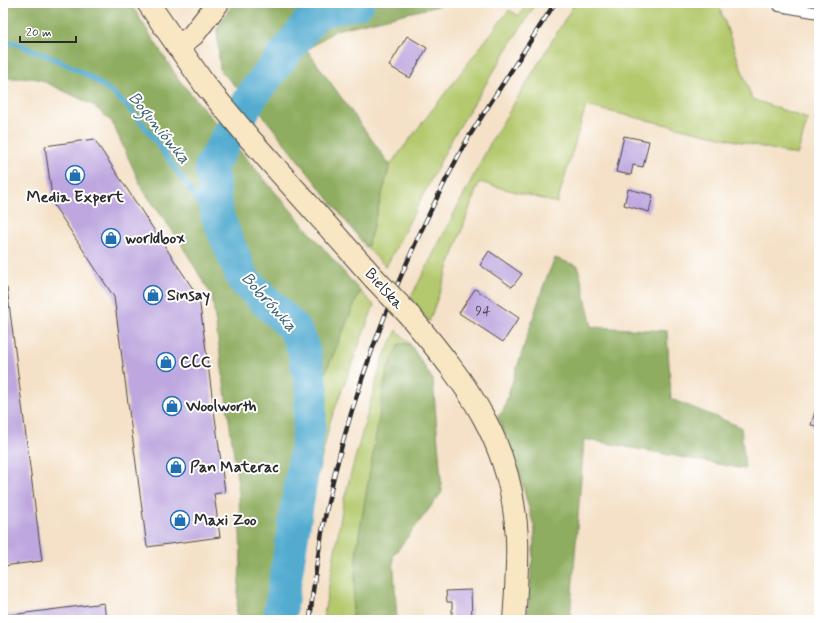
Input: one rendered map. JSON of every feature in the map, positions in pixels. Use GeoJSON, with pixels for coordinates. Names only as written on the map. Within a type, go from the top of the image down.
{"type":"FeatureCollection","features":[{"type":"Feature","properties":{"kind":"street","name":"Bielska"},"geometry":{"type":"LineString","coordinates":[[148,3],[178,47],[250,139],[409,315],[462,380],[495,437],[511,490],[517,539],[514,620]]}},
{"type":"Feature","properties":{"kind":"street"},"geometry":{"type":"LineString","coordinates":[[178,47],[194,35],[218,3]]}},
{"type":"Feature","properties":{"kind":"lane"},"geometry":{"type":"LineString","coordinates":[[779,6],[819,13]]}},
{"type":"Feature","properties":{"kind":"green space"},"geometry":{"type":"Polygon","coordinates":[[[3,3],[130,3],[179,80],[360,291],[303,426],[279,577],[277,620],[236,620],[241,567],[239,492],[212,296],[177,237],[143,190],[112,122],[93,105],[41,80],[33,78],[3,78],[3,3]]]}},
{"type":"Feature","properties":{"kind":"green space"},"geometry":{"type":"Polygon","coordinates":[[[233,3],[450,3],[336,30],[307,50],[390,165],[367,248],[261,113],[220,70],[217,29],[233,3]]]}},
{"type":"Feature","properties":{"kind":"green space"},"geometry":{"type":"Polygon","coordinates":[[[527,3],[536,3],[453,137],[386,267],[367,248],[390,165],[509,10],[519,16],[527,3]]]}},
{"type":"Feature","properties":{"kind":"green space"},"geometry":{"type":"Polygon","coordinates":[[[575,3],[718,3],[752,99],[808,119],[797,155],[586,106],[557,203],[479,182],[429,322],[411,297],[492,140],[575,3]]]}},
{"type":"Feature","properties":{"kind":"green space"},"geometry":{"type":"Polygon","coordinates":[[[555,258],[578,266],[592,327],[667,331],[671,399],[741,427],[745,469],[584,439],[570,620],[527,620],[535,530],[513,451],[497,417],[503,411],[544,284],[555,258]]]}},
{"type":"Feature","properties":{"kind":"green space"},"geometry":{"type":"Polygon","coordinates":[[[360,291],[374,305],[330,422],[307,522],[294,620],[277,620],[279,577],[303,426],[360,291]]]}},
{"type":"Feature","properties":{"kind":"green space"},"geometry":{"type":"Polygon","coordinates":[[[397,330],[410,344],[399,344],[357,547],[352,620],[323,620],[344,499],[382,360],[397,330]]]}},
{"type":"Feature","properties":{"kind":"green space"},"geometry":{"type":"Polygon","coordinates":[[[399,344],[410,344],[433,380],[442,492],[393,556],[397,620],[352,620],[357,547],[387,370],[399,344]]]}},
{"type":"Feature","properties":{"kind":"building"},"geometry":{"type":"Polygon","coordinates":[[[407,36],[427,48],[410,78],[389,66],[407,36]]]}},
{"type":"Feature","properties":{"kind":"building"},"geometry":{"type":"Polygon","coordinates":[[[624,136],[649,141],[643,167],[633,165],[631,175],[616,172],[624,136]]]}},
{"type":"Feature","properties":{"kind":"building"},"geometry":{"type":"Polygon","coordinates":[[[94,139],[199,298],[225,492],[214,494],[220,537],[147,547],[114,297],[53,204],[45,146],[94,139]]]}},
{"type":"Feature","properties":{"kind":"building"},"geometry":{"type":"Polygon","coordinates":[[[628,189],[653,195],[649,212],[624,205],[628,189]]]}},
{"type":"Feature","properties":{"kind":"building"},"geometry":{"type":"Polygon","coordinates":[[[489,251],[522,274],[512,287],[480,265],[489,251]]]}},
{"type":"Feature","properties":{"kind":"building"},"geometry":{"type":"Polygon","coordinates":[[[7,288],[42,561],[3,566],[3,289],[7,288]]]}},
{"type":"Feature","properties":{"kind":"building"},"geometry":{"type":"Polygon","coordinates":[[[475,289],[519,318],[503,342],[459,313],[475,289]]]}},
{"type":"Feature","properties":{"kind":"building"},"geometry":{"type":"Polygon","coordinates":[[[819,398],[819,430],[817,430],[817,426],[811,425],[819,398]]]}},
{"type":"Feature","properties":{"kind":"building"},"geometry":{"type":"Polygon","coordinates":[[[471,590],[472,620],[452,620],[452,602],[447,602],[446,591],[471,590]]]}},
{"type":"Feature","properties":{"kind":"building"},"geometry":{"type":"Polygon","coordinates":[[[104,603],[106,620],[3,620],[3,616],[104,603]]]}},
{"type":"Feature","properties":{"kind":"waterway","name":"Bobrówka"},"geometry":{"type":"LineString","coordinates":[[279,620],[309,430],[312,388],[303,348],[295,329],[243,279],[217,215],[211,166],[253,94],[317,12],[358,3]]}},
{"type":"Feature","properties":{"kind":"waterway","name":"Boguniówka"},"geometry":{"type":"LineString","coordinates":[[3,40],[53,58],[79,70],[114,94],[134,114],[152,136],[202,207],[209,214],[217,215]]}},
{"type":"Feature","properties":{"kind":"railway"},"geometry":{"type":"LineString","coordinates":[[310,620],[317,559],[329,499],[344,438],[362,378],[384,319],[407,262],[433,205],[464,145],[555,3]]}},
{"type":"Feature","properties":{"kind":"place","name":"Media Expert"},"geometry":{"type":"Point","coordinates":[75,175]}},
{"type":"Feature","properties":{"kind":"place","name":"worldbox"},"geometry":{"type":"Point","coordinates":[111,238]}},
{"type":"Feature","properties":{"kind":"place","name":"Sinsay"},"geometry":{"type":"Point","coordinates":[153,295]}},
{"type":"Feature","properties":{"kind":"place","name":"CCC"},"geometry":{"type":"Point","coordinates":[166,362]}},
{"type":"Feature","properties":{"kind":"place","name":"Woolworth"},"geometry":{"type":"Point","coordinates":[172,406]}},
{"type":"Feature","properties":{"kind":"place","name":"Pan Materac"},"geometry":{"type":"Point","coordinates":[176,467]}},
{"type":"Feature","properties":{"kind":"place","name":"Maxi Zoo"},"geometry":{"type":"Point","coordinates":[180,520]}}]}
